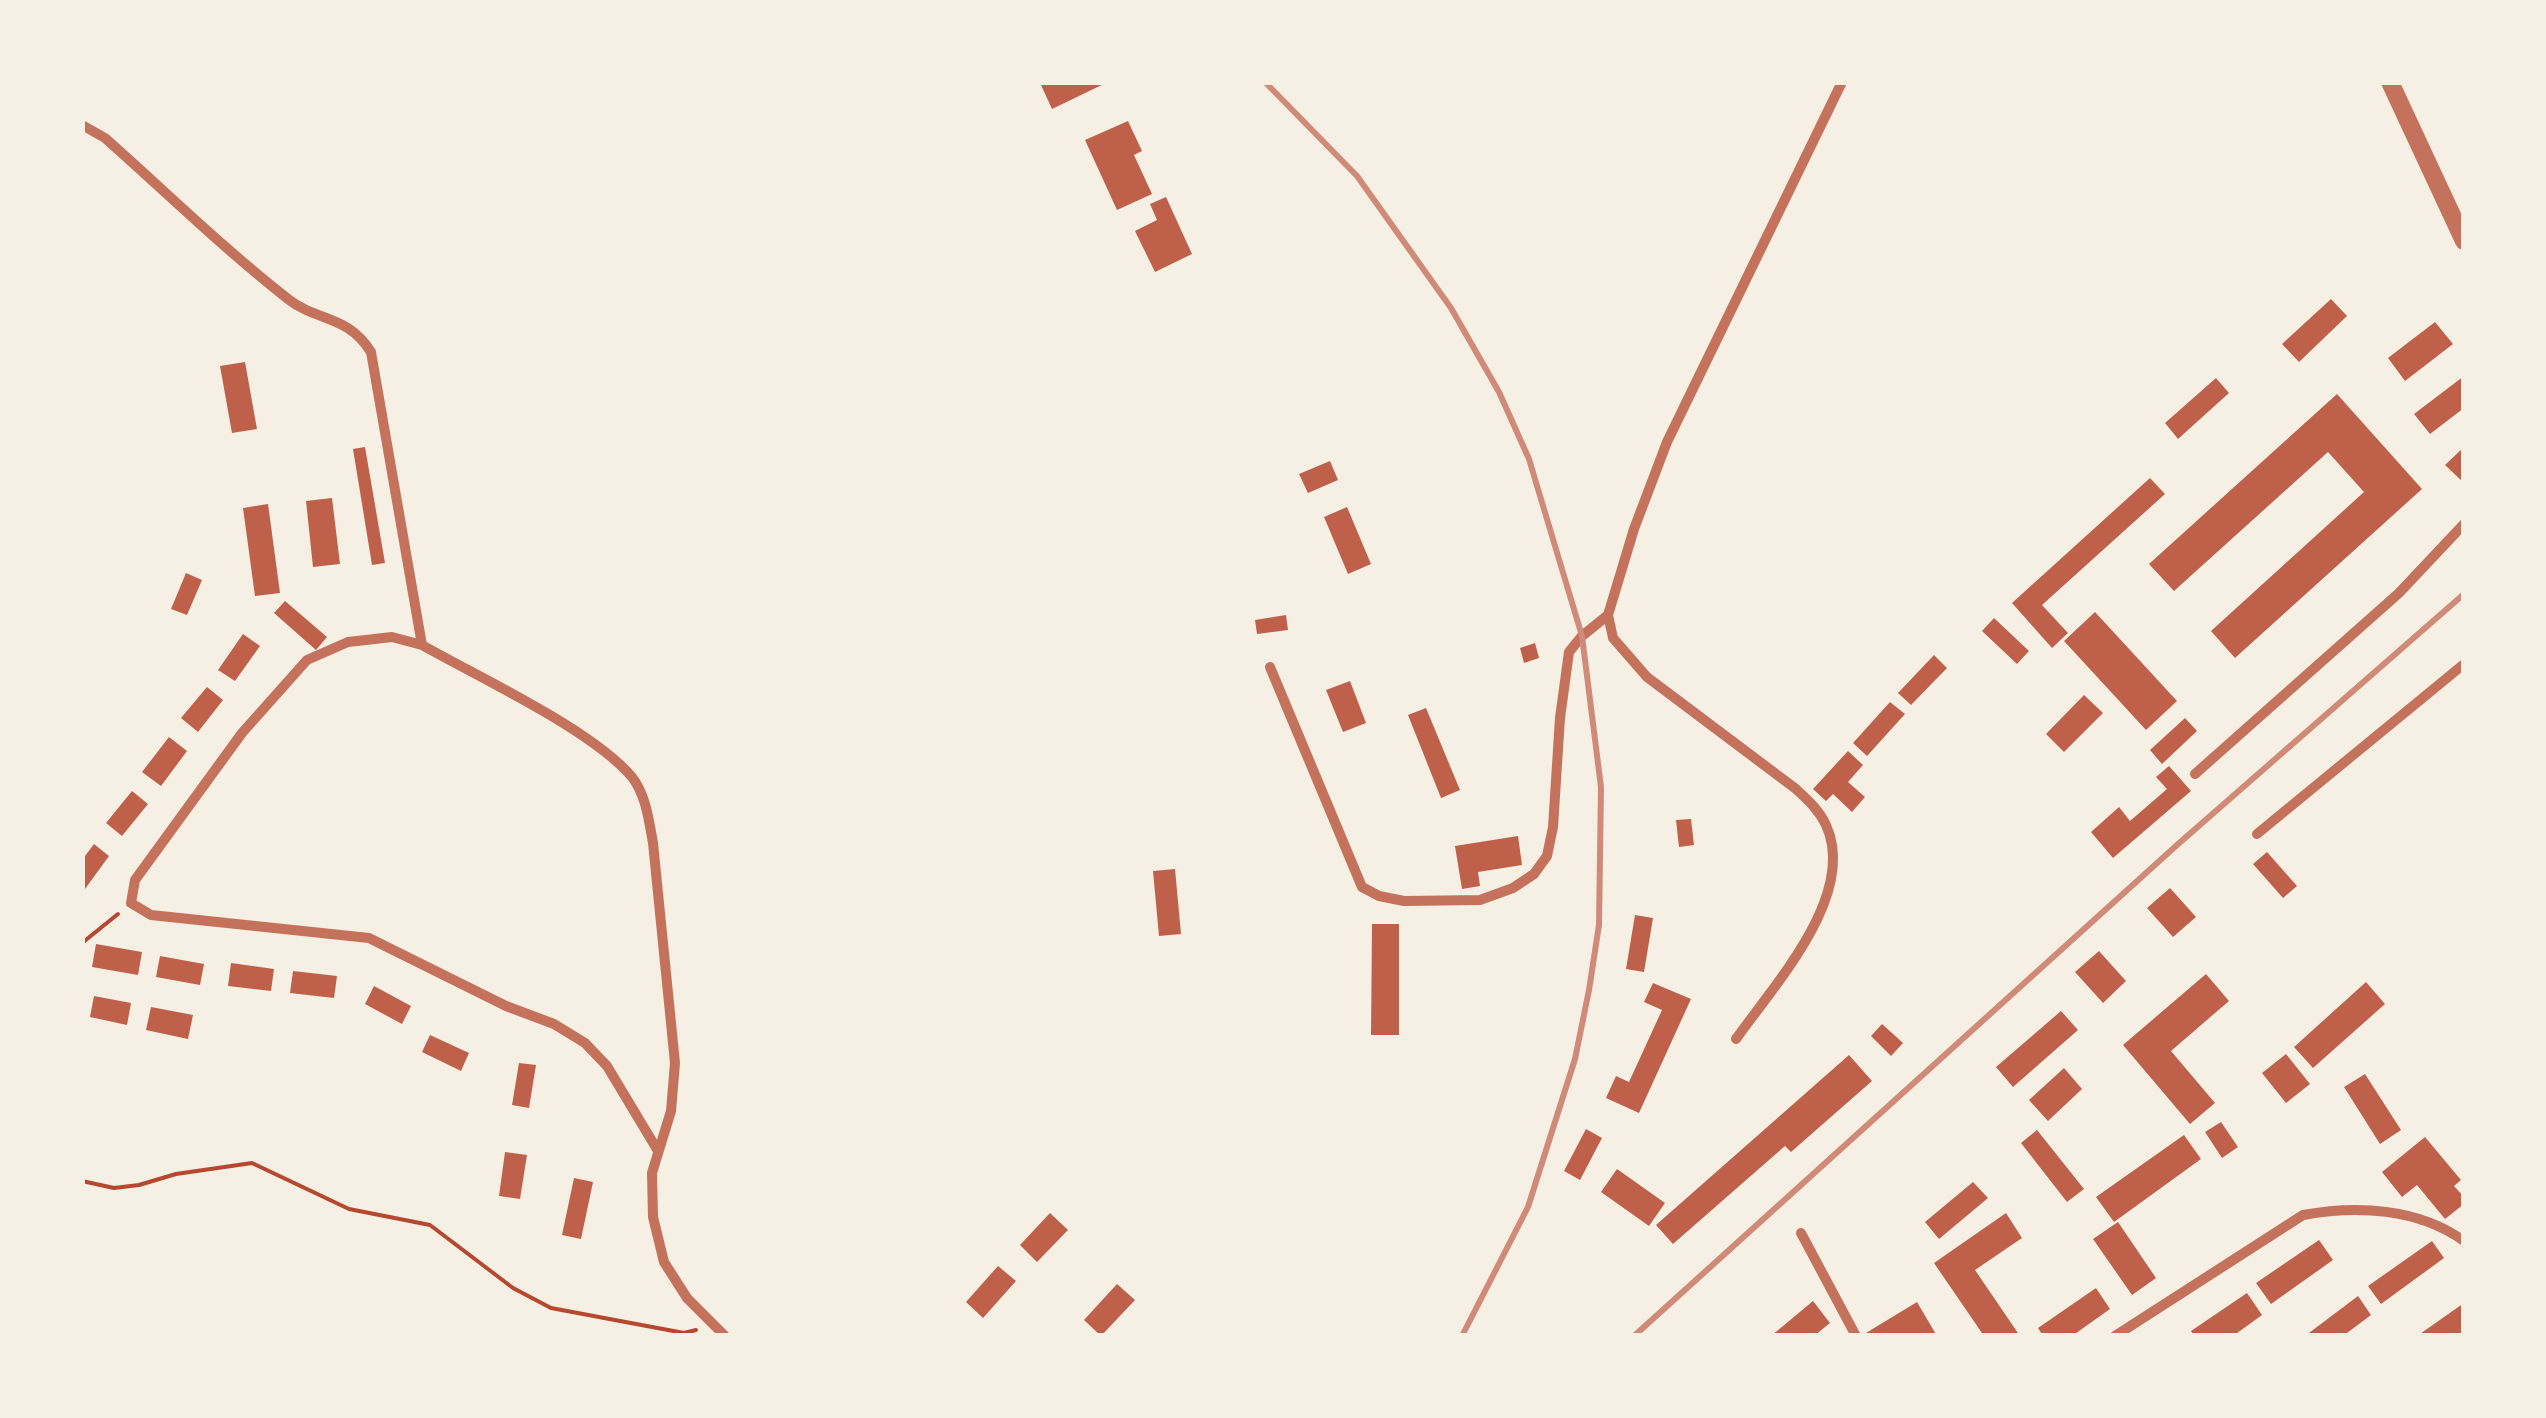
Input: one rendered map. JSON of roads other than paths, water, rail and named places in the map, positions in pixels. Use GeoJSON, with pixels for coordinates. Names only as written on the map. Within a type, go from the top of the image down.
{"type":"FeatureCollection","features":[{"type":"Feature","properties":{"kind":"street"},"geometry":{"type":"LineString","coordinates":[[1736,1038],[1812,931],[1830,887],[1832,858],[1827,828],[1814,806],[1796,789],[1648,677],[1613,638],[1608,615],[1634,529],[1667,442],[1842,82]]}},
{"type":"Feature","properties":{"kind":"street"},"geometry":{"type":"LineString","coordinates":[[2390,82],[2464,242]]}},
{"type":"Feature","properties":{"kind":"street"},"geometry":{"type":"LineString","coordinates":[[82,125],[105,138],[292,302],[360,334],[371,352],[422,645]]}},
{"type":"Feature","properties":{"kind":"street"},"geometry":{"type":"LineString","coordinates":[[2195,774],[2399,594],[2464,524]]}},
{"type":"Feature","properties":{"kind":"street"},"geometry":{"type":"LineString","coordinates":[[1270,667],[1362,886],[1379,896],[1404,901],[1480,900],[1513,888],[1534,874],[1547,856],[1570,652],[1582,636],[1608,615]]}},
{"type":"Feature","properties":{"kind":"street"},"geometry":{"type":"LineString","coordinates":[[658,1151],[607,1066],[585,1043],[554,1024],[506,1006],[370,938],[151,915],[131,903],[136,880],[242,733],[307,660],[348,642],[392,637],[422,645],[572,730],[634,780],[646,808],[653,843],[675,1063],[671,1111],[652,1174],[653,1217],[664,1262],[687,1298],[720,1331]]}},
{"type":"Feature","properties":{"kind":"street"},"geometry":{"type":"LineString","coordinates":[[2257,834],[2464,664]]}},
{"type":"Feature","properties":{"kind":"street"},"geometry":{"type":"LineString","coordinates":[[2115,1336],[2303,1215],[2340,1208],[2396,1212],[2464,1240]]}},
{"type":"Feature","properties":{"kind":"street"},"geometry":{"type":"LineString","coordinates":[[1800,1233],[1856,1336]]}},
{"type":"Feature","properties":{"kind":"railway"},"geometry":{"type":"LineString","coordinates":[[1265,82],[1357,176],[1451,308],[1499,392],[1529,459],[1582,636],[1601,787],[1599,925],[1589,990],[1575,1059],[1528,1207],[1462,1336]]}},
{"type":"Feature","properties":{"kind":"railway"},"geometry":{"type":"LineString","coordinates":[[1634,1336],[2177,845],[2464,594]]}}]}
